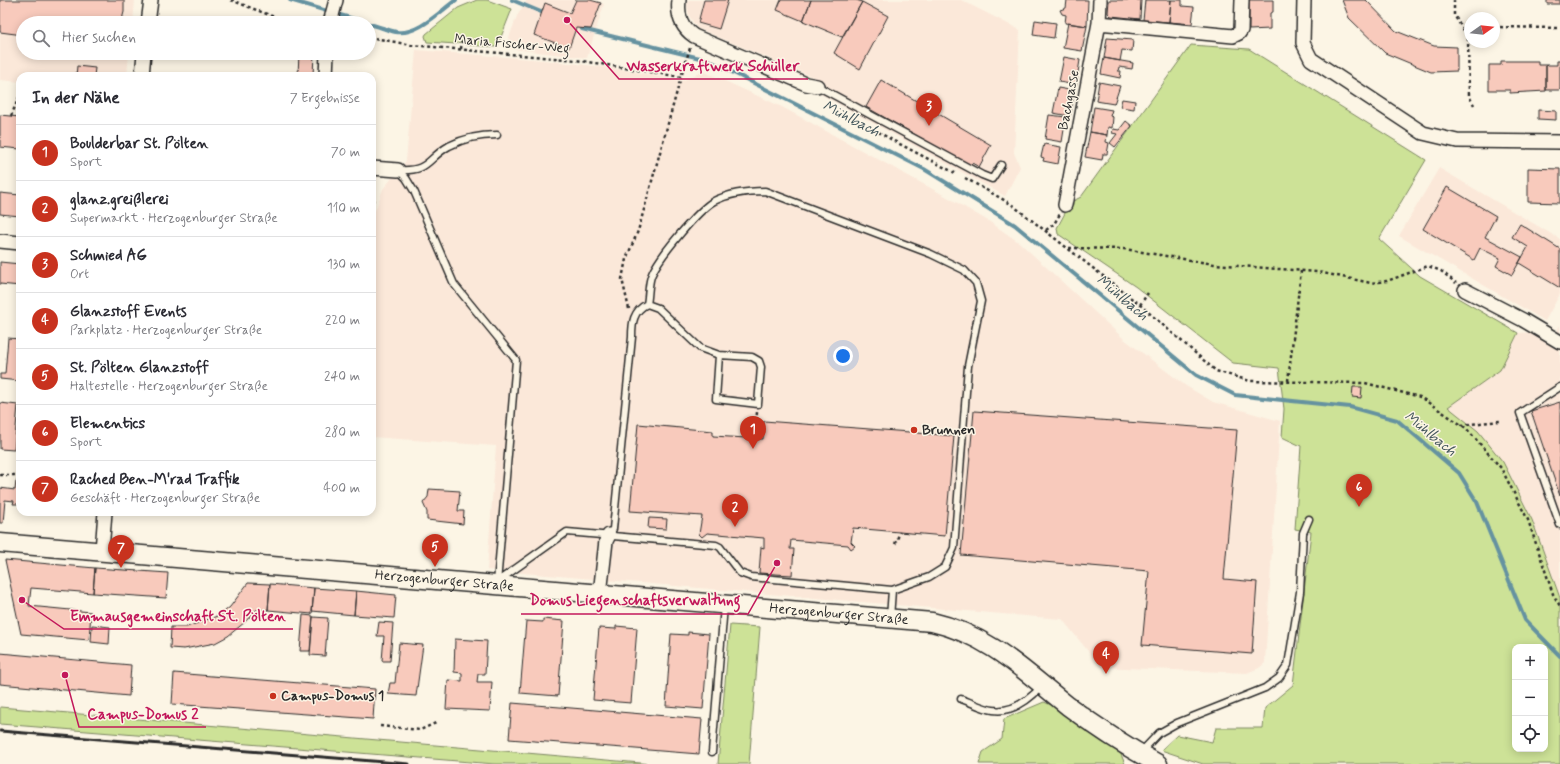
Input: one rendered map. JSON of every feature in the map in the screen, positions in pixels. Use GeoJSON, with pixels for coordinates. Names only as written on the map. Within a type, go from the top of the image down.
{"type":"FeatureCollection","features":[{"type":"Feature","properties":{"kind":"street"},"geometry":{"type":"LineString","coordinates":[[149,16],[151,0]]}},
{"type":"Feature","properties":{"kind":"street"},"geometry":{"type":"LineString","coordinates":[[332,16],[336,0]]}},
{"type":"Feature","properties":{"kind":"street"},"geometry":{"type":"LineString","coordinates":[[678,0],[678,16],[681,23],[694,36],[806,84],[817,86]]}},
{"type":"Feature","properties":{"kind":"street","name":"Bachgasse"},"geometry":{"type":"LineString","coordinates":[[1065,205],[1099,23],[1100,0]]}},
{"type":"Feature","properties":{"kind":"street"},"geometry":{"type":"LineString","coordinates":[[1099,23],[1233,36],[1241,30],[1242,0]]}},
{"type":"Feature","properties":{"kind":"street"},"geometry":{"type":"LineString","coordinates":[[1304,0],[1303,43],[1311,59],[1423,132],[1457,141],[1560,142]]}},
{"type":"Feature","properties":{"kind":"street"},"geometry":{"type":"LineString","coordinates":[[142,72],[143,60]]}},
{"type":"Feature","properties":{"kind":"street"},"geometry":{"type":"LineString","coordinates":[[326,72],[327,60]]}},
{"type":"Feature","properties":{"kind":"street"},"geometry":{"type":"LineString","coordinates":[[376,168],[398,170]]}},
{"type":"Feature","properties":{"kind":"street"},"geometry":{"type":"LineString","coordinates":[[0,241],[16,243]]}},
{"type":"Feature","properties":{"kind":"street"},"geometry":{"type":"LineString","coordinates":[[1465,290],[1523,320],[1560,342]]}},
{"type":"Feature","properties":{"kind":"street"},"geometry":{"type":"LineString","coordinates":[[102,551],[105,516]]}},
{"type":"Feature","properties":{"kind":"street"},"geometry":{"type":"LineString","coordinates":[[600,594],[606,541],[609,535]]}},
{"type":"Feature","properties":{"kind":"street","name":"Herzogenburger Straße"},"geometry":{"type":"LineString","coordinates":[[0,543],[932,622],[955,628],[1007,656],[1069,707],[1139,754],[1158,764]]}},
{"type":"Feature","properties":{"kind":"lane"},"geometry":{"type":"LineString","coordinates":[[817,86],[982,175],[992,179],[1001,165]]}},
{"type":"Feature","properties":{"kind":"lane"},"geometry":{"type":"LineString","coordinates":[[398,170],[412,171],[424,167],[449,146],[479,135],[497,135]]}},
{"type":"Feature","properties":{"kind":"lane"},"geometry":{"type":"LineString","coordinates":[[398,170],[406,178],[414,191],[454,284],[516,360],[497,584]]}},
{"type":"Feature","properties":{"kind":"lane"},"geometry":{"type":"LineString","coordinates":[[497,584],[567,532],[716,545],[720,547],[740,573],[751,577],[892,590],[929,577],[945,568],[954,548],[968,366],[982,301],[976,283],[964,270],[931,254],[765,191],[742,191],[713,202],[690,223],[661,258],[651,275],[647,304]]}},
{"type":"Feature","properties":{"kind":"lane"},"geometry":{"type":"LineString","coordinates":[[609,535],[613,529],[632,337],[632,319],[641,307],[647,304],[658,308],[700,348],[719,355],[752,357],[759,361],[761,367],[758,404],[716,399],[719,355]]}},
{"type":"Feature","properties":{"kind":"lane"},"geometry":{"type":"LineString","coordinates":[[1560,387],[1520,413],[1560,525]]}},
{"type":"Feature","properties":{"kind":"lane"},"geometry":{"type":"LineString","coordinates":[[1139,754],[1159,733],[1177,723],[1265,688],[1279,678],[1288,665],[1300,592],[1303,533],[1309,519]]}},
{"type":"Feature","properties":{"kind":"lane"},"geometry":{"type":"LineString","coordinates":[[890,618],[892,590]]}},
{"type":"Feature","properties":{"kind":"lane"},"geometry":{"type":"LineString","coordinates":[[712,752],[724,605]]}},
{"type":"Feature","properties":{"kind":"lane"},"geometry":{"type":"LineString","coordinates":[[961,699],[994,710],[1015,707],[1032,696],[1043,685]]}},
{"type":"Feature","properties":{"kind":"path"},"geometry":{"type":"LineString","coordinates":[[231,0],[272,16]]}},
{"type":"Feature","properties":{"kind":"path"},"geometry":{"type":"LineString","coordinates":[[1454,0],[1454,15],[1464,30]]}},
{"type":"Feature","properties":{"kind":"path"},"geometry":{"type":"LineString","coordinates":[[1500,27],[1560,28]]}},
{"type":"Feature","properties":{"kind":"path"},"geometry":{"type":"LineString","coordinates":[[632,319],[622,279],[625,265],[638,232],[680,77],[694,36]]}},
{"type":"Feature","properties":{"kind":"path","name":"Maria Fischer-Weg"},"geometry":{"type":"LineString","coordinates":[[376,38],[411,45],[576,60],[680,77]]}},
{"type":"Feature","properties":{"kind":"path"},"geometry":{"type":"LineString","coordinates":[[461,49],[462,41]]}},
{"type":"Feature","properties":{"kind":"path"},"geometry":{"type":"LineString","coordinates":[[1469,48],[1469,96],[1474,105]]}},
{"type":"Feature","properties":{"kind":"path"},"geometry":{"type":"LineString","coordinates":[[11,116],[16,104]]}},
{"type":"Feature","properties":{"kind":"path"},"geometry":{"type":"LineString","coordinates":[[993,192],[1012,204],[1069,248],[1140,305],[1216,371],[1250,381],[1365,383],[1420,397],[1461,425],[1501,468],[1528,520],[1553,594],[1560,606]]}},
{"type":"Feature","properties":{"kind":"path"},"geometry":{"type":"LineString","coordinates":[[1046,230],[1054,224],[1065,205]]}},
{"type":"Feature","properties":{"kind":"path"},"geometry":{"type":"LineString","coordinates":[[1069,248],[1124,249],[1214,264],[1325,273],[1371,283],[1387,281],[1428,266],[1441,272],[1465,290]]}},
{"type":"Feature","properties":{"kind":"path"},"geometry":{"type":"LineString","coordinates":[[1288,382],[1301,271]]}},
{"type":"Feature","properties":{"kind":"path"},"geometry":{"type":"LineString","coordinates":[[1140,305],[1148,292]]}},
{"type":"Feature","properties":{"kind":"path"},"geometry":{"type":"LineString","coordinates":[[755,439],[758,404]]}},
{"type":"Feature","properties":{"kind":"path"},"geometry":{"type":"LineString","coordinates":[[1461,425],[1500,421]]}},
{"type":"Feature","properties":{"kind":"path"},"geometry":{"type":"LineString","coordinates":[[0,475],[16,475]]}},
{"type":"Feature","properties":{"kind":"path"},"geometry":{"type":"LineString","coordinates":[[896,544],[900,532]]}},
{"type":"Feature","properties":{"kind":"path"},"geometry":{"type":"LineString","coordinates":[[380,726],[420,730],[436,723]]}},
{"type":"Feature","properties":{"kind":"shaded area"},"geometry":{"type":"Polygon","coordinates":[[[0,0],[135,0],[134,16],[16,16],[16,60],[128,60],[127,72],[16,72],[16,82],[0,80],[0,0]]]}},
{"type":"Feature","properties":{"kind":"shaded area"},"geometry":{"type":"Polygon","coordinates":[[[527,0],[592,0],[604,4],[587,58],[505,48],[517,16],[527,0]]]}},
{"type":"Feature","properties":{"kind":"shaded area"},"geometry":{"type":"Polygon","coordinates":[[[688,0],[961,0],[1020,30],[1014,153],[1020,167],[1005,196],[815,91],[820,80],[697,28],[689,16],[687,5],[688,0]]]}},
{"type":"Feature","properties":{"kind":"shaded area"},"geometry":{"type":"Polygon","coordinates":[[[416,50],[543,60],[620,69],[682,81],[703,71],[782,107],[949,198],[990,222],[1020,243],[1124,339],[1186,386],[1213,402],[1280,421],[1265,663],[1259,668],[1247,673],[1101,667],[1062,619],[487,570],[496,446],[376,437],[376,208],[383,189],[406,161],[416,50]]]}},
{"type":"Feature","properties":{"kind":"shaded area"},"geometry":{"type":"Polygon","coordinates":[[[1439,168],[1560,239],[1560,294],[1545,321],[1399,236],[1439,168]]]}},
{"type":"Feature","properties":{"kind":"shaded area"},"geometry":{"type":"Polygon","coordinates":[[[1560,325],[1560,598],[1532,520],[1503,462],[1448,407],[1500,370],[1518,333],[1557,331],[1560,325]]]}},
{"type":"Feature","properties":{"kind":"green space"},"geometry":{"type":"Polygon","coordinates":[[[477,0],[487,0],[512,9],[497,47],[467,45],[462,41],[456,44],[427,42],[425,36],[426,34],[458,8],[477,0]]]}},
{"type":"Feature","properties":{"kind":"green space"},"geometry":{"type":"Polygon","coordinates":[[[1191,45],[1249,49],[1426,160],[1379,239],[1420,276],[1518,333],[1500,370],[1448,407],[1478,431],[1503,462],[1532,520],[1560,598],[1560,764],[1203,764],[1161,750],[1177,735],[1212,742],[1216,728],[1263,728],[1265,708],[1293,685],[1311,532],[1295,529],[1301,446],[1282,437],[1284,409],[1279,368],[1233,363],[1136,287],[1058,234],[1057,228],[1071,202],[1081,197],[1191,45]]]}},
{"type":"Feature","properties":{"kind":"green space"},"geometry":{"type":"Polygon","coordinates":[[[730,625],[760,627],[749,764],[718,764],[730,625]]]}},
{"type":"Feature","properties":{"kind":"green space"},"geometry":{"type":"Polygon","coordinates":[[[1044,702],[1059,708],[1120,752],[1125,764],[979,764],[983,752],[1002,739],[1004,719],[1044,702]]]}},
{"type":"Feature","properties":{"kind":"green space"},"geometry":{"type":"Polygon","coordinates":[[[0,707],[652,764],[495,764],[0,724],[0,707]]]}},
{"type":"Feature","properties":{"kind":"building"},"geometry":{"type":"Polygon","coordinates":[[[0,0],[124,0],[123,16],[16,16],[16,34],[0,32],[0,0]]]}},
{"type":"Feature","properties":{"kind":"building"},"geometry":{"type":"Polygon","coordinates":[[[576,0],[590,0],[601,3],[591,29],[576,28],[569,48],[534,35],[545,3],[570,13],[576,0]]]}},
{"type":"Feature","properties":{"kind":"building"},"geometry":{"type":"Polygon","coordinates":[[[704,0],[728,0],[719,29],[698,23],[704,0]]]}},
{"type":"Feature","properties":{"kind":"building"},"geometry":{"type":"Polygon","coordinates":[[[781,0],[811,0],[803,21],[777,10],[781,0]]]}},
{"type":"Feature","properties":{"kind":"building"},"geometry":{"type":"Polygon","coordinates":[[[811,0],[856,0],[862,2],[842,37],[803,21],[811,0]]]}},
{"type":"Feature","properties":{"kind":"building"},"geometry":{"type":"Polygon","coordinates":[[[1067,0],[1088,0],[1087,26],[1065,23],[1066,15],[1062,14],[1060,10],[1066,8],[1067,0]]]}},
{"type":"Feature","properties":{"kind":"building"},"geometry":{"type":"Polygon","coordinates":[[[1109,0],[1141,0],[1140,19],[1111,16],[1108,13],[1109,0]]]}},
{"type":"Feature","properties":{"kind":"building"},"geometry":{"type":"Polygon","coordinates":[[[1145,0],[1171,0],[1169,22],[1143,20],[1145,0]]]}},
{"type":"Feature","properties":{"kind":"building"},"geometry":{"type":"Polygon","coordinates":[[[1171,0],[1182,0],[1182,6],[1194,7],[1192,24],[1169,22],[1171,0]]]}},
{"type":"Feature","properties":{"kind":"building"},"geometry":{"type":"Polygon","coordinates":[[[1249,0],[1273,0],[1273,12],[1270,13],[1270,29],[1249,30],[1249,0]]]}},
{"type":"Feature","properties":{"kind":"building"},"geometry":{"type":"Polygon","coordinates":[[[1342,0],[1366,0],[1396,31],[1434,46],[1457,47],[1457,71],[1431,72],[1385,53],[1349,18],[1342,0]]]}},
{"type":"Feature","properties":{"kind":"building"},"geometry":{"type":"Polygon","coordinates":[[[1547,0],[1560,0],[1560,4],[1547,4],[1547,0]]]}},
{"type":"Feature","properties":{"kind":"building"},"geometry":{"type":"Polygon","coordinates":[[[862,2],[888,16],[860,69],[834,53],[862,2]]]}},
{"type":"Feature","properties":{"kind":"building"},"geometry":{"type":"Polygon","coordinates":[[[1035,20],[1056,23],[1054,38],[1033,35],[1035,20]]]}},
{"type":"Feature","properties":{"kind":"building"},"geometry":{"type":"Polygon","coordinates":[[[1068,23],[1087,26],[1082,51],[1063,48],[1068,23]]]}},
{"type":"Feature","properties":{"kind":"building"},"geometry":{"type":"Polygon","coordinates":[[[1107,38],[1133,40],[1132,51],[1122,50],[1120,61],[1104,58],[1107,38]]]}},
{"type":"Feature","properties":{"kind":"building"},"geometry":{"type":"Polygon","coordinates":[[[1064,57],[1080,60],[1076,85],[1059,82],[1064,57]]]}},
{"type":"Feature","properties":{"kind":"building"},"geometry":{"type":"Polygon","coordinates":[[[1104,58],[1133,63],[1132,69],[1119,67],[1118,71],[1121,71],[1120,78],[1101,74],[1104,58]]]}},
{"type":"Feature","properties":{"kind":"building"},"geometry":{"type":"Polygon","coordinates":[[[299,60],[314,60],[313,72],[298,72],[299,60]]]}},
{"type":"Feature","properties":{"kind":"building"},"geometry":{"type":"Polygon","coordinates":[[[1501,61],[1538,61],[1538,65],[1546,65],[1546,91],[1510,93],[1510,90],[1489,90],[1489,65],[1501,65],[1501,61]]]}},
{"type":"Feature","properties":{"kind":"building"},"geometry":{"type":"Polygon","coordinates":[[[1557,61],[1560,61],[1560,90],[1546,90],[1546,65],[1557,65],[1557,61]]]}},
{"type":"Feature","properties":{"kind":"building"},"geometry":{"type":"Polygon","coordinates":[[[77,66],[95,68],[94,72],[76,72],[77,66]]]}},
{"type":"Feature","properties":{"kind":"building"},"geometry":{"type":"Polygon","coordinates":[[[881,80],[991,145],[979,167],[972,163],[971,166],[866,107],[881,80]]]}},
{"type":"Feature","properties":{"kind":"building"},"geometry":{"type":"Polygon","coordinates":[[[1099,82],[1120,86],[1114,104],[1096,101],[1099,82]]]}},
{"type":"Feature","properties":{"kind":"building"},"geometry":{"type":"Polygon","coordinates":[[[1058,88],[1075,91],[1070,116],[1053,113],[1058,88]]]}},
{"type":"Feature","properties":{"kind":"building"},"geometry":{"type":"Polygon","coordinates":[[[1122,99],[1135,101],[1134,109],[1120,107],[1122,99]]]}},
{"type":"Feature","properties":{"kind":"building"},"geometry":{"type":"Polygon","coordinates":[[[1094,107],[1112,110],[1110,116],[1113,117],[1112,128],[1108,127],[1107,135],[1090,132],[1094,107]]]}},
{"type":"Feature","properties":{"kind":"building"},"geometry":{"type":"Polygon","coordinates":[[[1538,110],[1556,111],[1556,120],[1538,119],[1538,110]]]}},
{"type":"Feature","properties":{"kind":"building"},"geometry":{"type":"Polygon","coordinates":[[[0,115],[16,117],[16,149],[0,147],[0,115]]]}},
{"type":"Feature","properties":{"kind":"building"},"geometry":{"type":"Polygon","coordinates":[[[1049,115],[1066,117],[1062,142],[1045,139],[1049,115]]]}},
{"type":"Feature","properties":{"kind":"building"},"geometry":{"type":"Polygon","coordinates":[[[1126,121],[1132,126],[1115,147],[1110,143],[1117,134],[1112,133],[1113,129],[1119,130],[1126,121]]]}},
{"type":"Feature","properties":{"kind":"building"},"geometry":{"type":"Polygon","coordinates":[[[1090,132],[1107,135],[1106,142],[1109,143],[1107,154],[1103,154],[1102,160],[1085,157],[1090,132]]]}},
{"type":"Feature","properties":{"kind":"building"},"geometry":{"type":"Polygon","coordinates":[[[1044,144],[1061,147],[1058,164],[1043,161],[1044,158],[1041,157],[1044,144]]]}},
{"type":"Feature","properties":{"kind":"building"},"geometry":{"type":"Polygon","coordinates":[[[1528,168],[1560,169],[1560,203],[1528,202],[1528,168]]]}},
{"type":"Feature","properties":{"kind":"building"},"geometry":{"type":"Polygon","coordinates":[[[1447,187],[1496,216],[1485,237],[1522,257],[1512,275],[1496,266],[1500,258],[1480,248],[1474,260],[1423,229],[1447,187]]]}},
{"type":"Feature","properties":{"kind":"building"},"geometry":{"type":"Polygon","coordinates":[[[0,193],[16,195],[16,216],[0,214],[0,193]]]}},
{"type":"Feature","properties":{"kind":"building"},"geometry":{"type":"Polygon","coordinates":[[[1520,224],[1560,249],[1560,288],[1519,263],[1528,247],[1512,237],[1520,224]]]}},
{"type":"Feature","properties":{"kind":"building"},"geometry":{"type":"Polygon","coordinates":[[[0,262],[16,264],[16,286],[0,284],[0,262]]]}},
{"type":"Feature","properties":{"kind":"building"},"geometry":{"type":"Polygon","coordinates":[[[8,338],[16,339],[16,381],[0,379],[0,374],[5,374],[8,338]]]}},
{"type":"Feature","properties":{"kind":"building"},"geometry":{"type":"Polygon","coordinates":[[[1353,387],[1362,387],[1361,398],[1352,397],[1353,387]]]}},
{"type":"Feature","properties":{"kind":"building"},"geometry":{"type":"Polygon","coordinates":[[[1560,402],[1560,496],[1531,411],[1560,402]]]}},
{"type":"Feature","properties":{"kind":"building"},"geometry":{"type":"Polygon","coordinates":[[[0,403],[16,405],[14,450],[0,449],[0,403]]]}},
{"type":"Feature","properties":{"kind":"building"},"geometry":{"type":"Polygon","coordinates":[[[974,411],[1237,430],[1224,579],[1257,582],[1252,654],[1142,645],[1149,571],[961,555],[974,411]]]}},
{"type":"Feature","properties":{"kind":"building"},"geometry":{"type":"Polygon","coordinates":[[[764,421],[909,432],[914,430],[917,433],[954,436],[945,536],[853,528],[851,542],[855,546],[851,549],[848,545],[791,540],[790,549],[794,549],[792,575],[759,573],[761,547],[764,548],[764,538],[707,533],[702,537],[699,534],[702,516],[630,511],[638,424],[713,431],[713,436],[763,439],[764,421]]]}},
{"type":"Feature","properties":{"kind":"building"},"geometry":{"type":"Polygon","coordinates":[[[16,481],[16,504],[13,504],[14,501],[5,500],[3,523],[0,523],[0,488],[15,490],[16,481]]]}},
{"type":"Feature","properties":{"kind":"building"},"geometry":{"type":"Polygon","coordinates":[[[429,489],[460,491],[458,511],[464,511],[463,524],[427,520],[427,512],[423,503],[428,497],[429,489]]]}},
{"type":"Feature","properties":{"kind":"building"},"geometry":{"type":"Polygon","coordinates":[[[649,518],[667,519],[666,529],[648,528],[649,518]]]}},
{"type":"Feature","properties":{"kind":"building"},"geometry":{"type":"Polygon","coordinates":[[[5,560],[95,568],[93,593],[31,588],[29,606],[91,612],[89,640],[21,634],[5,560]]]}},
{"type":"Feature","properties":{"kind":"building"},"geometry":{"type":"Polygon","coordinates":[[[95,568],[168,573],[166,598],[93,593],[95,568]]]}},
{"type":"Feature","properties":{"kind":"building"},"geometry":{"type":"Polygon","coordinates":[[[248,583],[270,584],[268,610],[256,610],[245,622],[228,636],[215,643],[184,649],[170,648],[171,627],[187,627],[220,615],[230,607],[248,583]]]}},
{"type":"Feature","properties":{"kind":"building"},"geometry":{"type":"Polygon","coordinates":[[[270,584],[314,588],[312,614],[268,610],[270,584]]]}},
{"type":"Feature","properties":{"kind":"building"},"geometry":{"type":"Polygon","coordinates":[[[314,588],[356,591],[354,615],[312,611],[314,588]]]}},
{"type":"Feature","properties":{"kind":"building"},"geometry":{"type":"Polygon","coordinates":[[[356,591],[396,595],[394,618],[354,615],[356,591]]]}},
{"type":"Feature","properties":{"kind":"building"},"geometry":{"type":"Polygon","coordinates":[[[303,615],[313,616],[310,651],[300,651],[303,615]]]}},
{"type":"Feature","properties":{"kind":"building"},"geometry":{"type":"Polygon","coordinates":[[[313,617],[328,618],[325,656],[310,655],[313,617]]]}},
{"type":"Feature","properties":{"kind":"building"},"geometry":{"type":"Polygon","coordinates":[[[543,619],[564,621],[558,696],[520,693],[526,621],[543,622],[543,619]]]}},
{"type":"Feature","properties":{"kind":"building"},"geometry":{"type":"Polygon","coordinates":[[[379,622],[393,623],[390,661],[382,661],[384,636],[377,636],[379,622]]]}},
{"type":"Feature","properties":{"kind":"building"},"geometry":{"type":"Polygon","coordinates":[[[92,625],[110,627],[109,644],[91,642],[92,625]]]}},
{"type":"Feature","properties":{"kind":"building"},"geometry":{"type":"Polygon","coordinates":[[[616,626],[637,628],[631,703],[593,700],[599,628],[616,629],[616,626]]]}},
{"type":"Feature","properties":{"kind":"building"},"geometry":{"type":"Polygon","coordinates":[[[688,632],[709,634],[703,709],[666,706],[671,634],[688,635],[688,632]]]}},
{"type":"Feature","properties":{"kind":"building"},"geometry":{"type":"Polygon","coordinates":[[[455,639],[487,641],[485,674],[478,674],[477,682],[492,682],[490,711],[446,709],[448,680],[462,681],[462,673],[454,672],[455,639]]]}},
{"type":"Feature","properties":{"kind":"building"},"geometry":{"type":"Polygon","coordinates":[[[399,643],[423,645],[416,696],[388,694],[390,683],[395,683],[399,643]]]}},
{"type":"Feature","properties":{"kind":"building"},"geometry":{"type":"Polygon","coordinates":[[[0,653],[131,665],[129,696],[0,684],[0,653]]]}},
{"type":"Feature","properties":{"kind":"building","name":"Campus-Domus 1"},"geometry":{"type":"Polygon","coordinates":[[[174,673],[375,689],[373,719],[172,704],[174,673]]]}},
{"type":"Feature","properties":{"kind":"building"},"geometry":{"type":"Polygon","coordinates":[[[512,703],[702,719],[699,754],[509,739],[512,703]]]}},
{"type":"Feature","properties":{"kind":"waterway","name":"Mühlbach"},"geometry":{"type":"LineString","coordinates":[[290,0],[344,16]]}},
{"type":"Feature","properties":{"kind":"waterway","name":"Mühlbach"},"geometry":{"type":"LineString","coordinates":[[376,26],[396,32],[412,30],[428,22],[456,0]]}},
{"type":"Feature","properties":{"kind":"waterway","name":"Mühlbach"},"geometry":{"type":"LineString","coordinates":[[512,0],[541,12]]}},
{"type":"Feature","properties":{"kind":"waterway","name":"Mühlbach"},"geometry":{"type":"LineString","coordinates":[[582,29],[708,60],[924,169],[1015,225],[1196,375],[1235,395],[1350,407],[1397,420],[1459,473],[1477,502],[1525,620],[1560,656]]}},
{"type":"Feature","properties":{"kind":"railway"},"geometry":{"type":"LineString","coordinates":[[0,731],[409,764]]}},
{"type":"Feature","properties":{"kind":"place","name":"Wasserkraftwerk Schüller"},"geometry":{"type":"Point","coordinates":[567,20]}},
{"type":"Feature","properties":{"kind":"place","name":"Schmied AG"},"geometry":{"type":"Point","coordinates":[929,126]}},
{"type":"Feature","properties":{"kind":"place","name":"Brunnen"},"geometry":{"type":"Point","coordinates":[914,430]}},
{"type":"Feature","properties":{"kind":"place","name":"Boulderbar St. Pölten"},"geometry":{"type":"Point","coordinates":[753,449]}},
{"type":"Feature","properties":{"kind":"place","name":"Elementics"},"geometry":{"type":"Point","coordinates":[1359,507]}},
{"type":"Feature","properties":{"kind":"place","name":"glanz.greißlerei"},"geometry":{"type":"Point","coordinates":[735,527]}},
{"type":"Feature","properties":{"kind":"place","name":"Domus Liegenschaftsverwaltung"},"geometry":{"type":"Point","coordinates":[777,563]}},
{"type":"Feature","properties":{"kind":"place","name":"St. Pölten Glanzstoff"},"geometry":{"type":"Point","coordinates":[435,567]}},
{"type":"Feature","properties":{"kind":"place","name":"Rached Ben-M'rad Traffik"},"geometry":{"type":"Point","coordinates":[121,568]}},
{"type":"Feature","properties":{"kind":"place","name":"Emmausgemeinschaft St. Pölten"},"geometry":{"type":"Point","coordinates":[22,600]}},
{"type":"Feature","properties":{"kind":"place","name":"Glanzstoff Events"},"geometry":{"type":"Point","coordinates":[1106,674]}},
{"type":"Feature","properties":{"kind":"place","name":"Campus-Domus 2"},"geometry":{"type":"Point","coordinates":[65,675]}},
{"type":"Feature","properties":{"kind":"place","name":"Campus-Domus 1"},"geometry":{"type":"Point","coordinates":[273,696]}}]}
